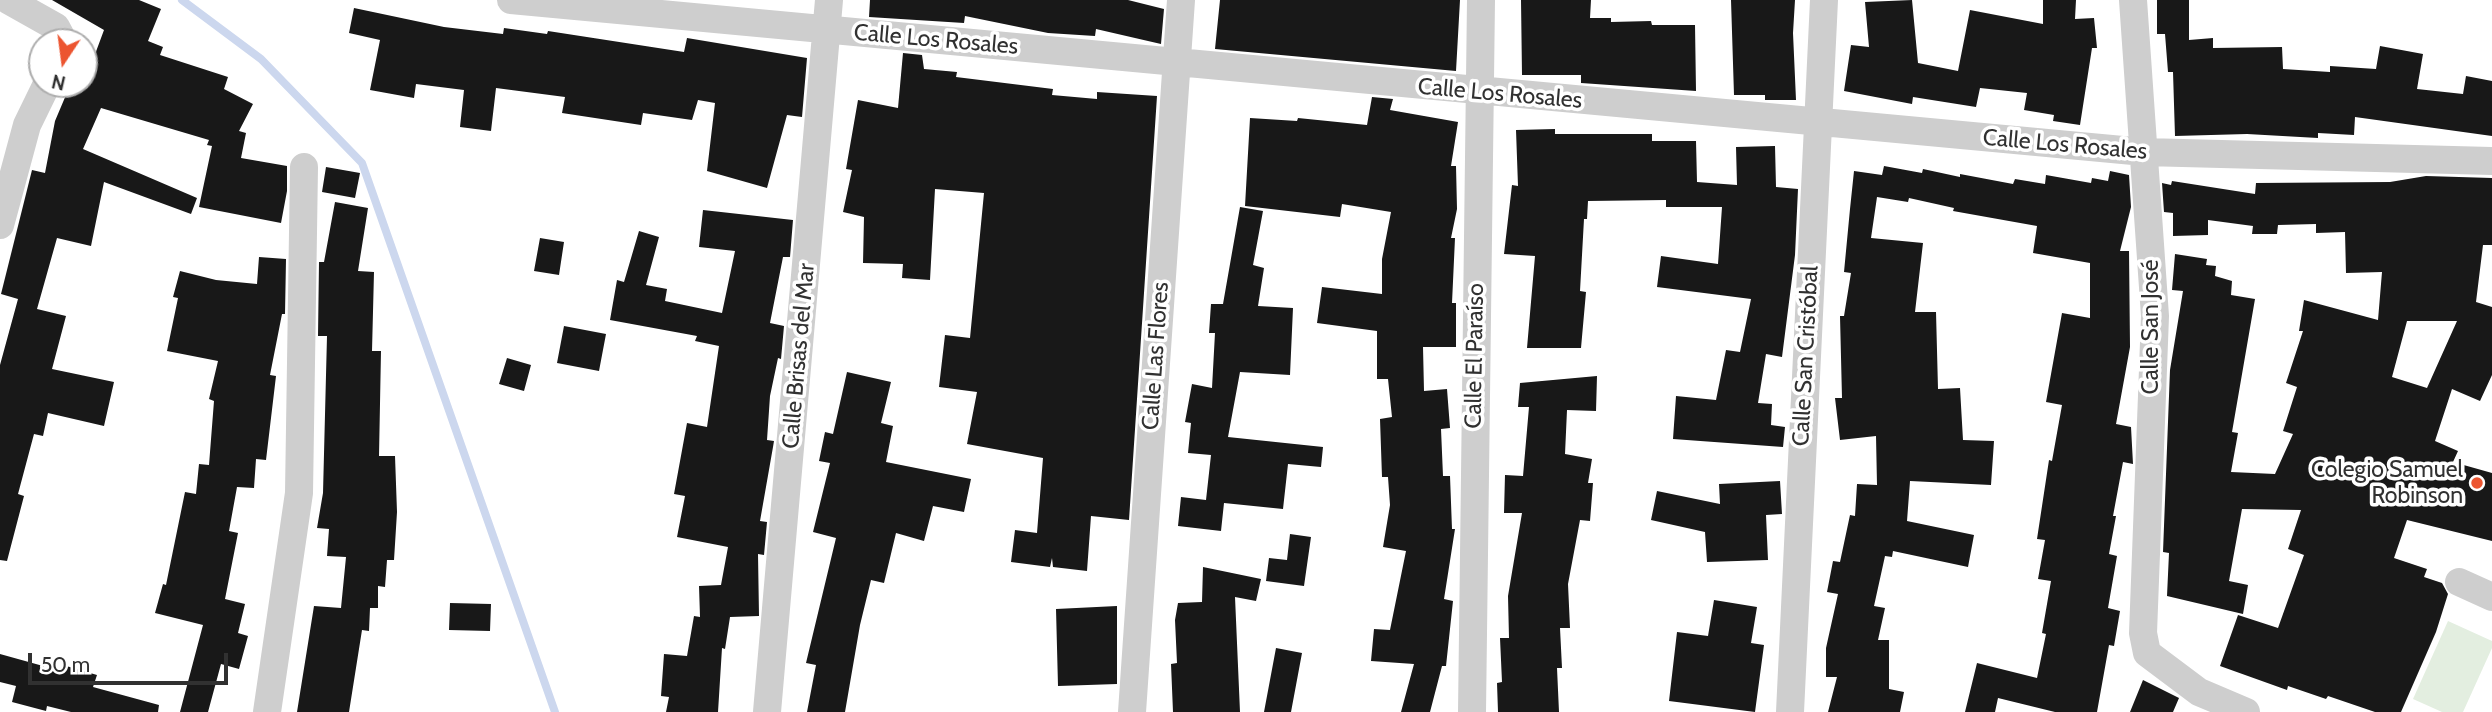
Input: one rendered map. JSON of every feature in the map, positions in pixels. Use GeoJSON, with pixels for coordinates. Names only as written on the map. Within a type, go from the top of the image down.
{"type":"FeatureCollection","features":[{"type":"Feature","properties":{"kind":"street"},"geometry":{"type":"LineString","coordinates":[[8,0],[57,28]]}},
{"type":"Feature","properties":{"kind":"street","name":"Calle Los Rosales"},"geometry":{"type":"LineString","coordinates":[[511,0],[1816,124],[2144,152],[2492,161]]}},
{"type":"Feature","properties":{"kind":"street","name":"Calle Brisas del Mar"},"geometry":{"type":"LineString","coordinates":[[767,712],[829,0]]}},
{"type":"Feature","properties":{"kind":"street","name":"Calle Las Flores"},"geometry":{"type":"LineString","coordinates":[[1132,712],[1181,0]]}},
{"type":"Feature","properties":{"kind":"street","name":"Calle El Paraíso"},"geometry":{"type":"LineString","coordinates":[[1472,712],[1480,0]]}},
{"type":"Feature","properties":{"kind":"street","name":"Calle San Cristóbal"},"geometry":{"type":"LineString","coordinates":[[1790,712],[1824,0]]}},
{"type":"Feature","properties":{"kind":"street","name":"Calle San José"},"geometry":{"type":"LineString","coordinates":[[2133,0],[2155,316],[2143,633],[2147,653],[2194,702]]}},
{"type":"Feature","properties":{"kind":"street"},"geometry":{"type":"LineString","coordinates":[[0,225],[27,125],[40,98]]}},
{"type":"Feature","properties":{"kind":"street"},"geometry":{"type":"LineString","coordinates":[[267,712],[299,493],[304,167]]}},
{"type":"Feature","properties":{"kind":"street"},"geometry":{"type":"LineString","coordinates":[[2459,582],[2492,597]]}},
{"type":"Feature","properties":{"kind":"street"},"geometry":{"type":"LineString","coordinates":[[2194,702],[2246,712]]}},
{"type":"Feature","properties":{"kind":"green space"},"geometry":{"type":"Polygon","coordinates":[[[2448,621],[2492,641],[2492,648],[2463,712],[2442,712],[2413,699],[2448,621]]]}},
{"type":"Feature","properties":{"kind":"building"},"geometry":{"type":"Polygon","coordinates":[[[52,0],[139,0],[161,9],[148,41],[163,47],[160,55],[228,77],[224,89],[253,104],[239,131],[246,133],[241,158],[287,166],[287,191],[281,223],[199,207],[212,146],[207,145],[209,140],[101,108],[83,149],[197,198],[191,214],[104,182],[91,246],[57,238],[37,309],[66,316],[52,369],[114,382],[104,426],[48,413],[43,436],[34,434],[18,494],[24,496],[7,561],[0,560],[0,365],[18,299],[1,294],[32,170],[45,173],[55,121],[65,98],[98,98],[98,46],[104,30],[52,0]]]}},
{"type":"Feature","properties":{"kind":"building"},"geometry":{"type":"Polygon","coordinates":[[[870,0],[1128,0],[1164,9],[1161,44],[1096,29],[1095,36],[1048,33],[965,16],[964,23],[869,17],[870,0]]]}},
{"type":"Feature","properties":{"kind":"building"},"geometry":{"type":"Polygon","coordinates":[[[1220,0],[1460,0],[1456,71],[1215,49],[1220,0]]]}},
{"type":"Feature","properties":{"kind":"building"},"geometry":{"type":"Polygon","coordinates":[[[1521,0],[1591,0],[1590,18],[1611,18],[1611,22],[1651,21],[1652,25],[1695,25],[1696,91],[1581,83],[1581,75],[1522,75],[1521,0]]]}},
{"type":"Feature","properties":{"kind":"building"},"geometry":{"type":"Polygon","coordinates":[[[1731,0],[1795,0],[1793,33],[1796,100],[1765,100],[1765,95],[1734,95],[1731,0]]]}},
{"type":"Feature","properties":{"kind":"building"},"geometry":{"type":"Polygon","coordinates":[[[1912,0],[1918,63],[1958,71],[1970,10],[2043,24],[2043,0],[2076,0],[2075,19],[2094,18],[2097,48],[2092,48],[2080,125],[2053,121],[2054,115],[2024,110],[2027,93],[1980,88],[1976,107],[1913,97],[1912,104],[1844,91],[1851,45],[1869,47],[1865,2],[1912,0]]]}},
{"type":"Feature","properties":{"kind":"building"},"geometry":{"type":"Polygon","coordinates":[[[2157,0],[2189,0],[2189,40],[2213,38],[2213,48],[2282,47],[2283,69],[2330,72],[2330,66],[2376,69],[2380,46],[2423,54],[2417,89],[2463,94],[2466,76],[2492,81],[2492,136],[2355,117],[2354,135],[2318,133],[2318,138],[2247,134],[2175,136],[2173,72],[2168,72],[2165,34],[2157,34],[2157,0]]]}},
{"type":"Feature","properties":{"kind":"building"},"geometry":{"type":"Polygon","coordinates":[[[354,8],[444,27],[503,34],[504,28],[547,34],[548,31],[684,52],[687,38],[807,58],[802,117],[787,115],[767,188],[707,171],[715,103],[698,100],[692,120],[643,113],[641,125],[562,113],[565,97],[496,88],[491,131],[460,127],[464,90],[416,84],[414,98],[370,90],[380,40],[349,33],[354,8]]]}},
{"type":"Feature","properties":{"kind":"building"},"geometry":{"type":"Polygon","coordinates":[[[903,53],[922,55],[924,69],[957,72],[956,77],[1053,89],[1052,95],[1097,99],[1097,92],[1157,96],[1129,520],[1091,516],[1087,571],[1053,567],[1052,558],[1050,567],[1011,562],[1015,530],[1037,533],[1043,458],[967,444],[977,392],[939,387],[945,335],[970,338],[984,193],[935,189],[930,280],[902,278],[903,264],[863,263],[864,217],[843,212],[852,170],[846,169],[858,100],[898,108],[903,53]]]}},
{"type":"Feature","properties":{"kind":"building"},"geometry":{"type":"Polygon","coordinates":[[[1372,97],[1393,99],[1390,110],[1458,122],[1451,166],[1456,166],[1457,209],[1451,238],[1455,238],[1452,303],[1456,303],[1456,347],[1423,347],[1424,391],[1447,389],[1450,428],[1441,429],[1443,476],[1450,476],[1452,529],[1455,529],[1444,599],[1453,601],[1446,666],[1442,666],[1430,712],[1401,712],[1414,664],[1371,661],[1374,629],[1390,630],[1406,551],[1383,547],[1390,505],[1388,477],[1382,477],[1380,419],[1392,417],[1388,379],[1377,379],[1377,331],[1317,323],[1322,287],[1382,294],[1382,259],[1391,212],[1342,204],[1340,217],[1245,206],[1250,118],[1297,121],[1298,118],[1367,125],[1372,97]]]}},
{"type":"Feature","properties":{"kind":"building"},"geometry":{"type":"Polygon","coordinates":[[[1555,129],[1555,134],[1652,134],[1652,141],[1696,141],[1697,182],[1737,185],[1736,147],[1775,146],[1776,187],[1798,189],[1795,255],[1782,357],[1766,354],[1758,403],[1772,404],[1771,425],[1785,427],[1783,447],[1673,439],[1676,396],[1716,400],[1726,350],[1740,352],[1751,299],[1657,287],[1661,256],[1718,264],[1722,207],[1666,207],[1666,200],[1588,201],[1587,219],[1584,219],[1580,291],[1586,292],[1581,348],[1527,348],[1535,256],[1504,254],[1512,185],[1518,186],[1516,130],[1555,129]]]}},
{"type":"Feature","properties":{"kind":"building"},"geometry":{"type":"Polygon","coordinates":[[[1884,166],[1922,173],[1923,169],[1960,177],[1960,174],[2013,184],[2015,179],[2045,184],[2046,175],[2091,183],[2092,178],[2108,181],[2110,171],[2129,175],[2131,207],[2120,251],[2129,251],[2130,347],[2116,424],[2131,427],[2133,464],[2123,462],[2113,516],[2116,516],[2109,554],[2117,556],[2108,608],[2120,611],[2114,646],[2109,645],[2097,712],[2055,712],[1998,698],[1995,712],[1965,712],[1977,663],[2037,678],[2046,634],[2042,633],[2051,581],[2038,579],[2045,540],[2037,539],[2049,460],[2052,461],[2062,405],[2046,402],[2062,313],[2090,318],[2090,263],[2033,253],[2037,226],[1953,211],[1954,208],[1909,198],[1908,202],[1877,197],[1871,238],[1923,243],[1915,312],[1936,312],[1938,389],[1960,388],[1963,440],[1994,441],[1991,485],[1910,481],[1907,521],[1974,535],[1968,567],[1893,551],[1892,557],[1885,556],[1874,606],[1885,608],[1878,640],[1889,640],[1889,689],[1904,692],[1900,712],[1828,712],[1837,677],[1826,677],[1826,648],[1838,594],[1827,592],[1833,561],[1840,562],[1850,515],[1855,516],[1857,484],[1877,485],[1876,436],[1840,440],[1835,398],[1842,398],[1840,316],[1844,316],[1851,273],[1844,272],[1850,209],[1854,171],[1882,175],[1884,166]]]}},
{"type":"Feature","properties":{"kind":"building"},"geometry":{"type":"Polygon","coordinates":[[[326,167],[360,173],[355,198],[322,192],[326,167]]]}},
{"type":"Feature","properties":{"kind":"building"},"geometry":{"type":"Polygon","coordinates":[[[2426,176],[2492,178],[2492,245],[2483,245],[2476,302],[2492,307],[2492,375],[2480,401],[2452,389],[2435,441],[2458,451],[2453,462],[2492,473],[2492,541],[2407,520],[2394,558],[2427,569],[2424,577],[2442,583],[2448,594],[2436,632],[2401,712],[2375,712],[2288,686],[2287,690],[2220,666],[2238,615],[2278,628],[2304,555],[2288,549],[2301,510],[2242,509],[2229,581],[2248,585],[2243,614],[2167,596],[2169,553],[2163,552],[2170,370],[2183,291],[2172,290],[2175,254],[2207,259],[2206,265],[2216,266],[2215,276],[2232,281],[2231,295],[2255,299],[2232,432],[2238,433],[2231,472],[2275,474],[2293,434],[2283,431],[2297,387],[2286,383],[2303,331],[2299,331],[2304,300],[2378,320],[2382,272],[2346,273],[2345,232],[2316,233],[2316,224],[2278,225],[2277,234],[2252,234],[2253,226],[2208,220],[2208,235],[2173,236],[2173,213],[2164,212],[2162,183],[2171,185],[2172,181],[2255,194],[2256,183],[2390,182],[2426,176]],[[2407,321],[2392,377],[2427,388],[2457,321],[2407,321]]]}},
{"type":"Feature","properties":{"kind":"building"},"geometry":{"type":"Polygon","coordinates":[[[335,202],[368,208],[358,271],[374,272],[372,351],[381,351],[379,456],[395,456],[397,512],[394,560],[387,560],[385,587],[378,586],[378,608],[370,608],[369,631],[362,630],[349,712],[297,712],[314,606],[341,608],[346,557],[327,556],[329,529],[317,528],[323,493],[327,336],[318,336],[319,262],[324,262],[335,202]]]}},
{"type":"Feature","properties":{"kind":"building"},"geometry":{"type":"Polygon","coordinates":[[[1240,207],[1263,211],[1253,265],[1264,268],[1258,306],[1293,308],[1290,375],[1240,372],[1228,437],[1323,447],[1321,467],[1288,464],[1283,509],[1224,503],[1221,531],[1178,526],[1181,497],[1206,500],[1211,455],[1188,453],[1191,423],[1185,422],[1192,384],[1212,388],[1215,333],[1209,333],[1211,304],[1223,304],[1240,207]]]}},
{"type":"Feature","properties":{"kind":"building"},"geometry":{"type":"Polygon","coordinates":[[[703,210],[793,220],[790,257],[783,257],[770,323],[784,326],[781,359],[778,358],[770,396],[767,440],[774,441],[760,521],[767,522],[764,555],[758,554],[759,616],[730,617],[725,649],[722,648],[718,712],[666,712],[669,697],[661,696],[664,654],[687,656],[694,616],[700,617],[699,586],[721,585],[728,547],[677,537],[685,496],[674,494],[687,423],[707,427],[719,346],[695,341],[697,336],[610,320],[617,280],[624,282],[639,231],[659,237],[646,285],[667,289],[665,301],[722,313],[735,251],[699,247],[703,210]]]}},
{"type":"Feature","properties":{"kind":"building"},"geometry":{"type":"Polygon","coordinates":[[[540,238],[564,242],[559,275],[534,271],[540,238]]]}},
{"type":"Feature","properties":{"kind":"building"},"geometry":{"type":"Polygon","coordinates":[[[259,257],[286,259],[285,314],[282,314],[270,375],[276,376],[266,460],[256,459],[254,488],[237,487],[229,531],[238,533],[225,599],[245,604],[238,633],[248,636],[239,669],[221,664],[208,712],[180,712],[203,625],[155,613],[163,584],[166,585],[185,492],[196,494],[199,464],[209,465],[214,401],[209,399],[218,361],[167,351],[178,298],[173,297],[180,271],[216,280],[257,284],[259,257]]]}},
{"type":"Feature","properties":{"kind":"building"},"geometry":{"type":"Polygon","coordinates":[[[564,326],[606,334],[599,371],[557,363],[564,326]]]}},
{"type":"Feature","properties":{"kind":"building"},"geometry":{"type":"Polygon","coordinates":[[[507,358],[531,365],[524,391],[499,384],[507,358]]]}},
{"type":"Feature","properties":{"kind":"building"},"geometry":{"type":"Polygon","coordinates":[[[847,372],[891,382],[881,423],[893,426],[886,462],[971,479],[964,512],[933,506],[924,541],[896,533],[884,583],[871,580],[845,712],[807,712],[816,665],[806,663],[836,538],[813,532],[830,463],[819,461],[825,432],[833,434],[847,372]]]}},
{"type":"Feature","properties":{"kind":"building"},"geometry":{"type":"Polygon","coordinates":[[[1597,376],[1596,411],[1567,410],[1565,454],[1592,459],[1588,483],[1593,483],[1590,521],[1580,520],[1568,584],[1570,628],[1560,628],[1562,668],[1557,668],[1559,712],[1498,712],[1497,683],[1502,682],[1500,638],[1509,638],[1508,596],[1522,513],[1504,513],[1505,475],[1523,476],[1529,407],[1518,407],[1520,383],[1597,376]]]}},
{"type":"Feature","properties":{"kind":"building"},"geometry":{"type":"Polygon","coordinates":[[[1780,481],[1782,514],[1766,515],[1768,560],[1707,562],[1705,532],[1651,520],[1657,491],[1720,504],[1719,484],[1780,481]]]}},
{"type":"Feature","properties":{"kind":"building"},"geometry":{"type":"Polygon","coordinates":[[[1290,534],[1311,537],[1304,586],[1266,581],[1269,558],[1287,560],[1290,534]]]}},
{"type":"Feature","properties":{"kind":"building"},"geometry":{"type":"Polygon","coordinates":[[[1203,567],[1261,579],[1256,601],[1235,597],[1240,712],[1173,712],[1171,664],[1177,663],[1175,620],[1178,603],[1202,602],[1203,567]]]}},
{"type":"Feature","properties":{"kind":"building"},"geometry":{"type":"Polygon","coordinates":[[[1714,600],[1757,607],[1751,643],[1764,645],[1755,712],[1669,701],[1677,632],[1708,636],[1714,600]]]}},
{"type":"Feature","properties":{"kind":"building"},"geometry":{"type":"Polygon","coordinates":[[[450,603],[491,604],[490,631],[449,630],[450,603]]]}},
{"type":"Feature","properties":{"kind":"building"},"geometry":{"type":"Polygon","coordinates":[[[1117,606],[1117,684],[1058,686],[1056,609],[1117,606]]]}},
{"type":"Feature","properties":{"kind":"building"},"geometry":{"type":"Polygon","coordinates":[[[1276,648],[1302,653],[1291,712],[1264,712],[1276,648]]]}},
{"type":"Feature","properties":{"kind":"building"},"geometry":{"type":"Polygon","coordinates":[[[0,654],[61,671],[63,665],[97,675],[93,687],[159,705],[158,712],[71,712],[47,706],[46,711],[12,702],[16,686],[0,682],[0,654]]]}},
{"type":"Feature","properties":{"kind":"building"},"geometry":{"type":"Polygon","coordinates":[[[2143,680],[2179,698],[2173,712],[2130,712],[2143,680]]]}},
{"type":"Feature","properties":{"kind":"waterway"},"geometry":{"type":"LineString","coordinates":[[182,0],[261,59],[362,163],[555,712]]}},
{"type":"Feature","properties":{"kind":"place","name":"Colegio Samuel Robinson"},"geometry":{"type":"Point","coordinates":[2477,483]}}]}
